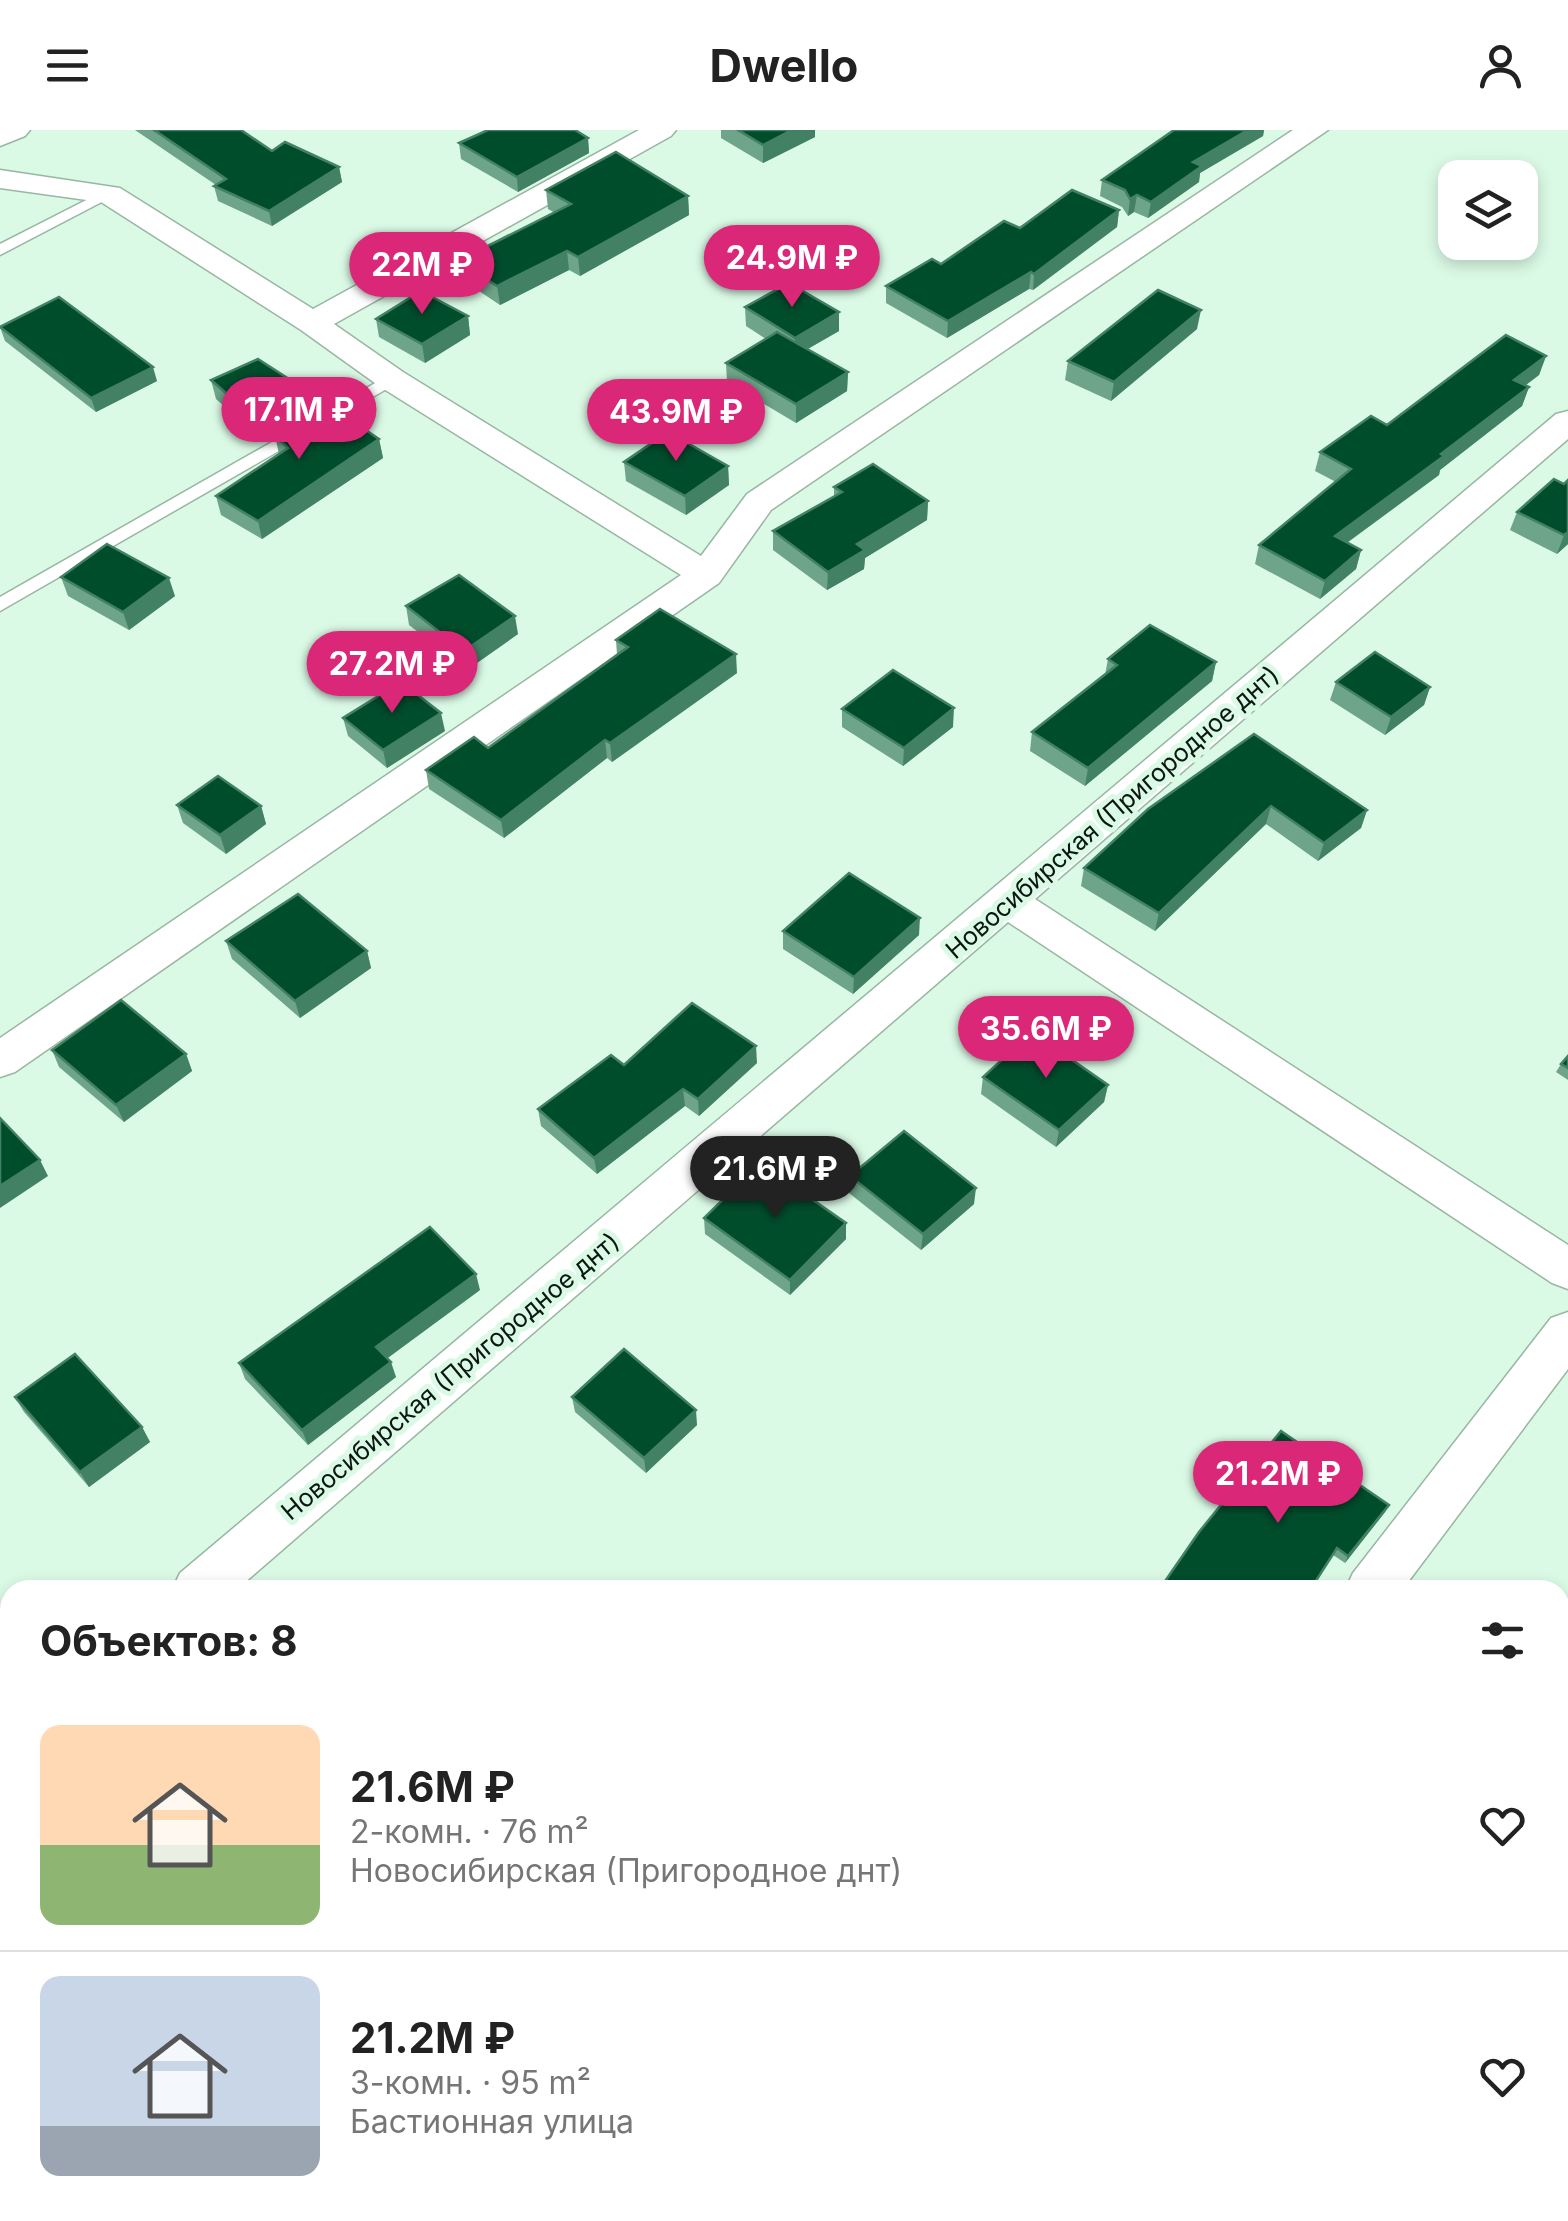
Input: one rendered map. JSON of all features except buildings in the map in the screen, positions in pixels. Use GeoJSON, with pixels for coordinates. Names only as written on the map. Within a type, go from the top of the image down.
{"type":"FeatureCollection","features":[{"type":"Feature","properties":{"kind":"street"},"geometry":{"type":"LineString","coordinates":[[0,137],[14,130]]}},
{"type":"Feature","properties":{"kind":"street"},"geometry":{"type":"LineString","coordinates":[[312,323],[662,130]]}},
{"type":"Feature","properties":{"kind":"street"},"geometry":{"type":"LineString","coordinates":[[0,1060],[706,574],[759,502],[1313,130]]}},
{"type":"Feature","properties":{"kind":"street"},"geometry":{"type":"LineString","coordinates":[[0,179],[109,194],[312,323],[392,380],[706,574]]}},
{"type":"Feature","properties":{"kind":"street","name":"Новосибирская (Пригородное днт)"},"geometry":{"type":"LineString","coordinates":[[210,1580],[1568,421]]}},
{"type":"Feature","properties":{"kind":"street"},"geometry":{"type":"LineString","coordinates":[[1008,902],[1568,1268]]}},
{"type":"Feature","properties":{"kind":"street"},"geometry":{"type":"LineString","coordinates":[[1379,1580],[1568,1332]]}},
{"type":"Feature","properties":{"kind":"lane"},"geometry":{"type":"LineString","coordinates":[[0,250],[109,194]]}},
{"type":"Feature","properties":{"kind":"lane"},"geometry":{"type":"LineString","coordinates":[[0,605],[392,380]]}}]}
